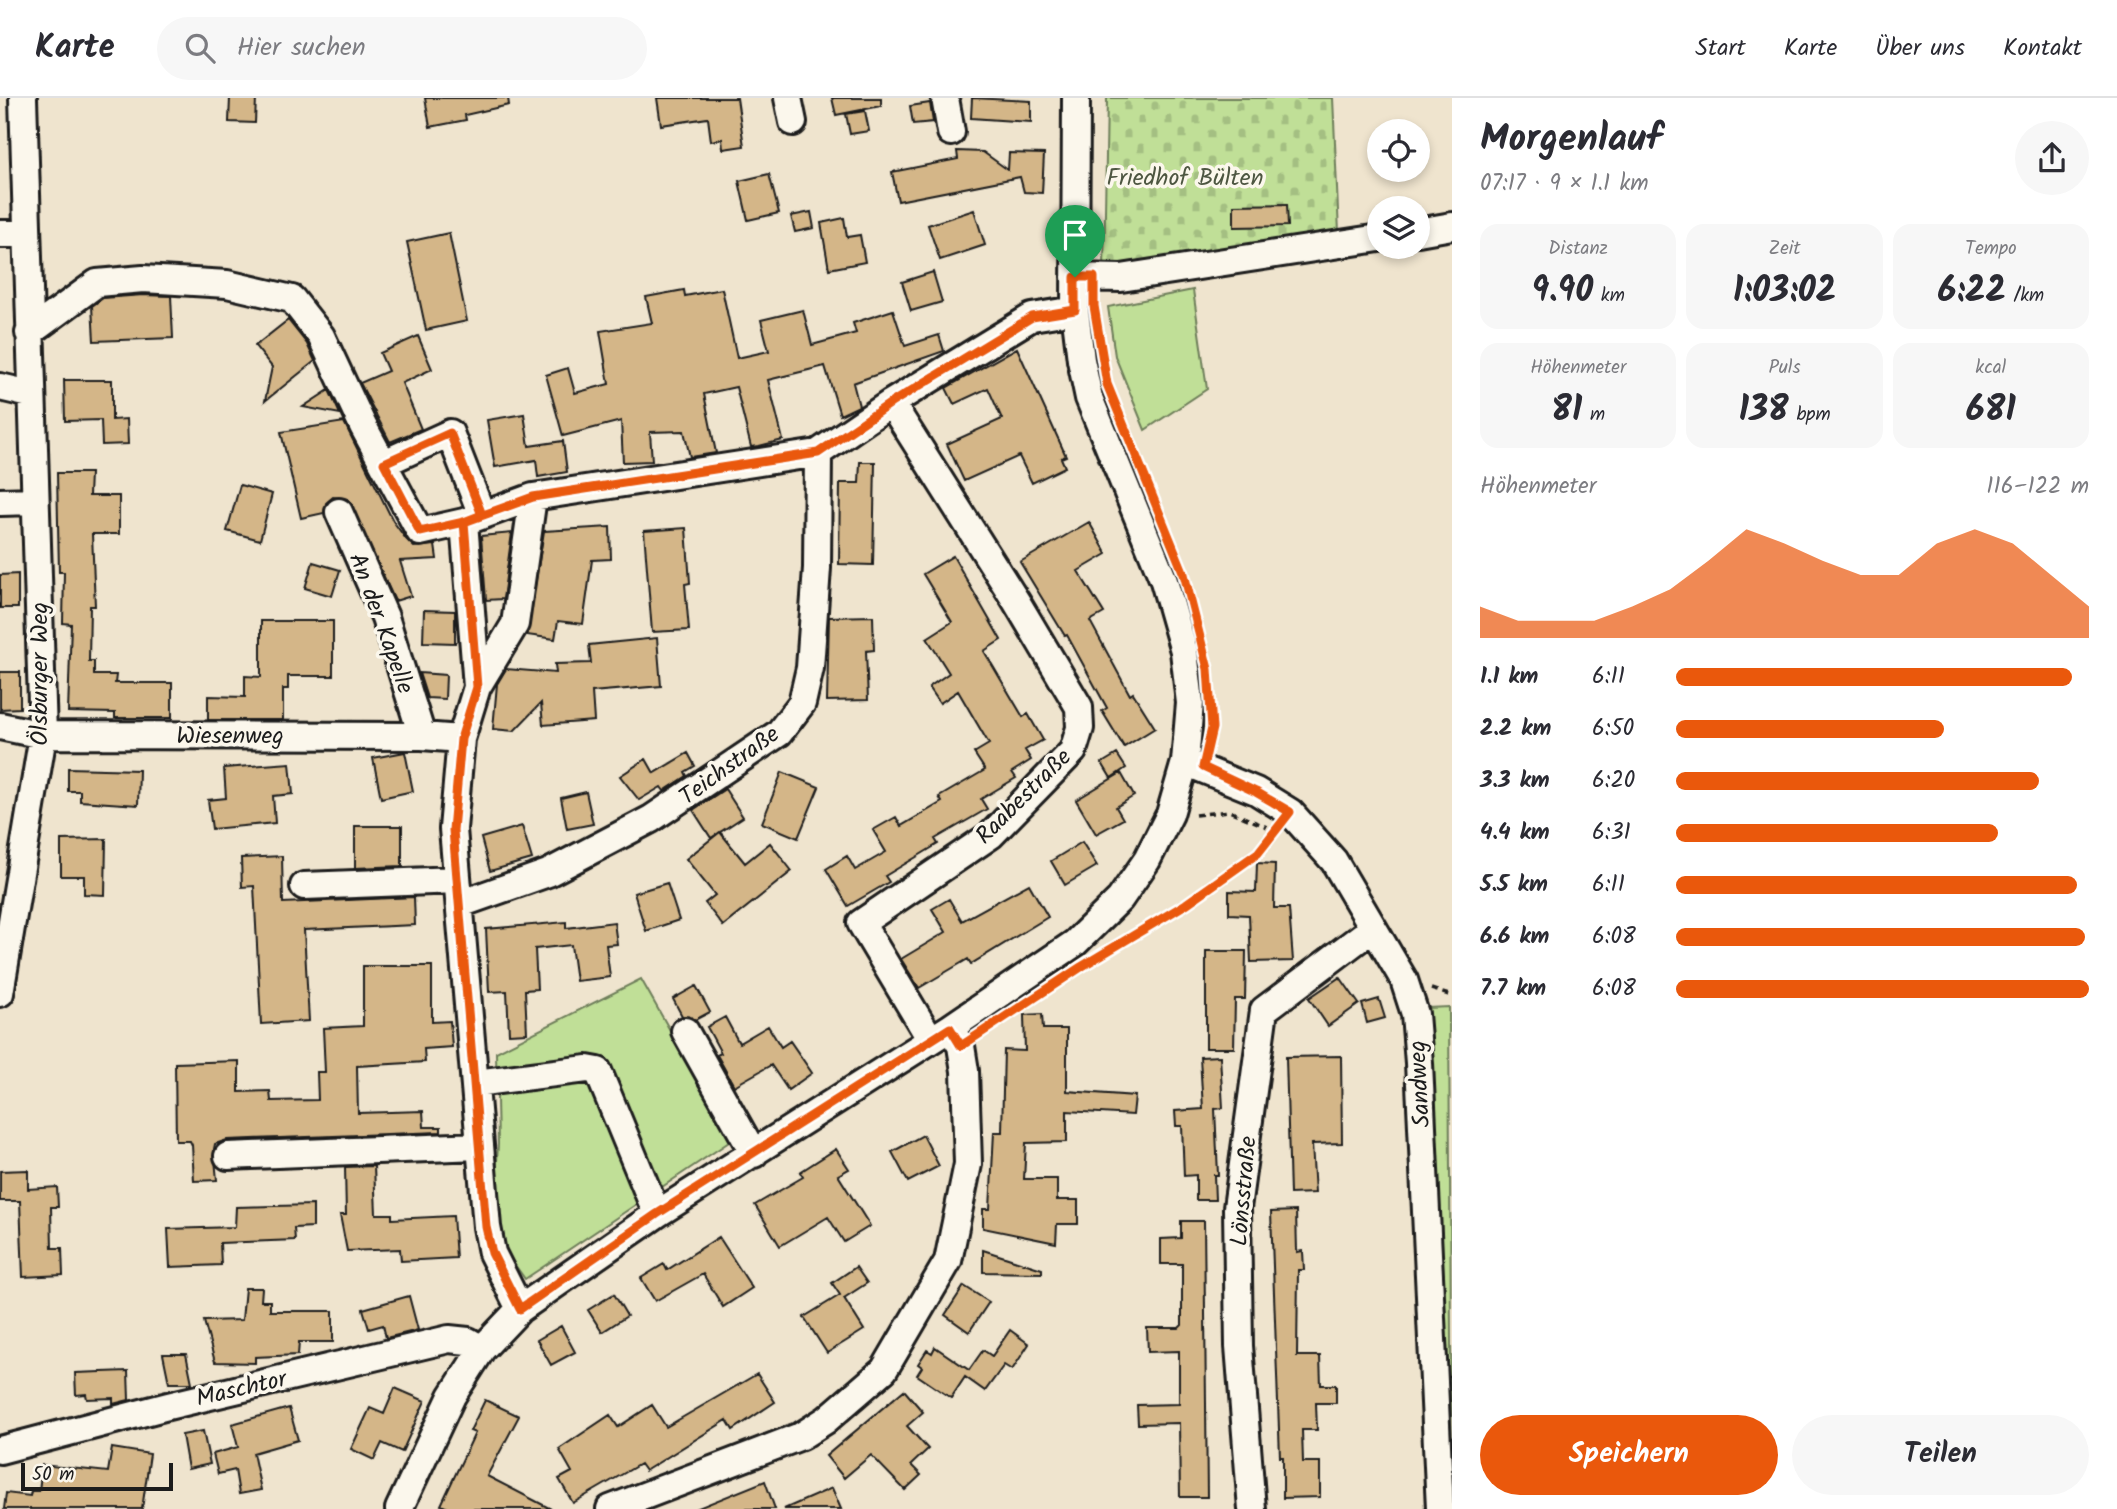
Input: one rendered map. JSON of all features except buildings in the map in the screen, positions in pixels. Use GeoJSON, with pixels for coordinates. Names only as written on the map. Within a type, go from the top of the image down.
{"type":"FeatureCollection","features":[{"type":"Feature","properties":{"kind":"street","name":"Ölsburger Weg"},"geometry":{"type":"LineString","coordinates":[[0,993],[43,735],[29,333],[13,234],[23,98]]}},
{"type":"Feature","properties":{"kind":"street"},"geometry":{"type":"LineString","coordinates":[[945,98],[951,132]]}},
{"type":"Feature","properties":{"kind":"street"},"geometry":{"type":"LineString","coordinates":[[399,1509],[453,1396],[482,1349],[520,1309],[657,1214],[941,1034],[1075,943],[1120,898],[1147,860],[1170,814],[1185,762],[1189,703],[1184,651],[1164,581],[1089,398],[1081,360],[1075,310],[1076,98]]}},
{"type":"Feature","properties":{"kind":"street"},"geometry":{"type":"LineString","coordinates":[[1430,230],[1452,226]]}},
{"type":"Feature","properties":{"kind":"street"},"geometry":{"type":"LineString","coordinates":[[1075,277],[1121,278],[1367,240]]}},
{"type":"Feature","properties":{"kind":"street"},"geometry":{"type":"LineString","coordinates":[[29,333],[97,283],[143,279],[227,284],[292,299],[321,336],[420,532],[473,518],[533,497],[818,453],[891,403],[1032,317],[1075,310]]}},
{"type":"Feature","properties":{"kind":"street"},"geometry":{"type":"LineString","coordinates":[[0,387],[30,394]]}},
{"type":"Feature","properties":{"kind":"street","name":"Raabestraße"},"geometry":{"type":"LineString","coordinates":[[891,403],[1016,601],[1079,708],[1080,727],[1073,751],[991,835],[861,923],[941,1034]]}},
{"type":"Feature","properties":{"kind":"street"},"geometry":{"type":"LineString","coordinates":[[384,463],[450,433],[473,518],[477,687]]}},
{"type":"Feature","properties":{"kind":"street","name":"Teichstraße"},"geometry":{"type":"LineString","coordinates":[[304,886],[459,892],[548,873],[652,819],[779,733],[802,703],[810,668],[817,568],[818,453]]}},
{"type":"Feature","properties":{"kind":"street"},"geometry":{"type":"LineString","coordinates":[[520,1309],[492,1253],[479,1146],[476,1083],[453,830],[461,739],[477,687],[514,624],[533,497]]}},
{"type":"Feature","properties":{"kind":"street"},"geometry":{"type":"LineString","coordinates":[[0,502],[35,500]]}},
{"type":"Feature","properties":{"kind":"street","name":"An der Kapelle"},"geometry":{"type":"LineString","coordinates":[[339,512],[385,617],[422,736]]}},
{"type":"Feature","properties":{"kind":"street","name":"Wiesenweg"},"geometry":{"type":"LineString","coordinates":[[0,726],[43,735],[422,736],[461,739]]}},
{"type":"Feature","properties":{"kind":"street","name":"Sandweg"},"geometry":{"type":"LineString","coordinates":[[1185,762],[1256,792],[1283,822],[1334,861],[1404,980],[1415,1014],[1440,1509]]}},
{"type":"Feature","properties":{"kind":"street","name":"Lönsstraße"},"geometry":{"type":"LineString","coordinates":[[1252,1509],[1239,1346],[1237,1208],[1264,1010],[1373,928]]}},
{"type":"Feature","properties":{"kind":"street"},"geometry":{"type":"LineString","coordinates":[[685,1031],[754,1154]]}},
{"type":"Feature","properties":{"kind":"street"},"geometry":{"type":"LineString","coordinates":[[610,1509],[801,1436],[826,1420],[884,1370],[948,1261],[968,1164],[961,1046],[941,1034]]}},
{"type":"Feature","properties":{"kind":"street"},"geometry":{"type":"LineString","coordinates":[[476,1083],[587,1069],[598,1071],[657,1214]]}},
{"type":"Feature","properties":{"kind":"street"},"geometry":{"type":"LineString","coordinates":[[228,1156],[479,1146]]}},
{"type":"Feature","properties":{"kind":"street","name":"Maschtor"},"geometry":{"type":"LineString","coordinates":[[0,1450],[168,1406],[449,1339],[468,1341],[482,1349]]}},
{"type":"Feature","properties":{"kind":"path"},"geometry":{"type":"LineString","coordinates":[[1099,949],[1081,967],[1186,904],[1258,853],[1283,822],[1229,811],[1194,815],[1196,803]]}},
{"type":"Feature","properties":{"kind":"green space","name":"Friedhof Bülten"},"geometry":{"type":"Polygon","coordinates":[[[1107,98],[1333,98],[1339,233],[1104,270],[1107,98]]]}},
{"type":"Feature","properties":{"kind":"green space"},"geometry":{"type":"Polygon","coordinates":[[[1193,290],[1207,389],[1145,430],[1115,356],[1108,307],[1193,290]]]}},
{"type":"Feature","properties":{"kind":"green space"},"geometry":{"type":"Polygon","coordinates":[[[641,979],[732,1140],[525,1279],[500,1244],[494,1214],[498,1144],[496,1052],[641,979]]]}},
{"type":"Feature","properties":{"kind":"green space"},"geometry":{"type":"Polygon","coordinates":[[[1449,1007],[1452,1509],[1446,1492],[1428,1008],[1449,1007]]]}},
{"type":"Feature","properties":{"kind":"route"},"geometry":{"type":"LineString","coordinates":[[1075,277],[1075,310],[1032,317],[891,403],[818,453],[533,497],[464,522],[420,532],[384,463],[450,433],[482,515],[464,522],[477,687],[461,739],[453,830],[486,1227],[492,1253],[520,1309],[657,1214],[950,1028],[961,1046],[1081,967],[1186,904],[1258,853],[1290,812],[1256,792],[1203,767],[1212,728],[1208,669],[1184,574],[1107,384],[1094,306],[1094,277],[1075,277]]}}]}
